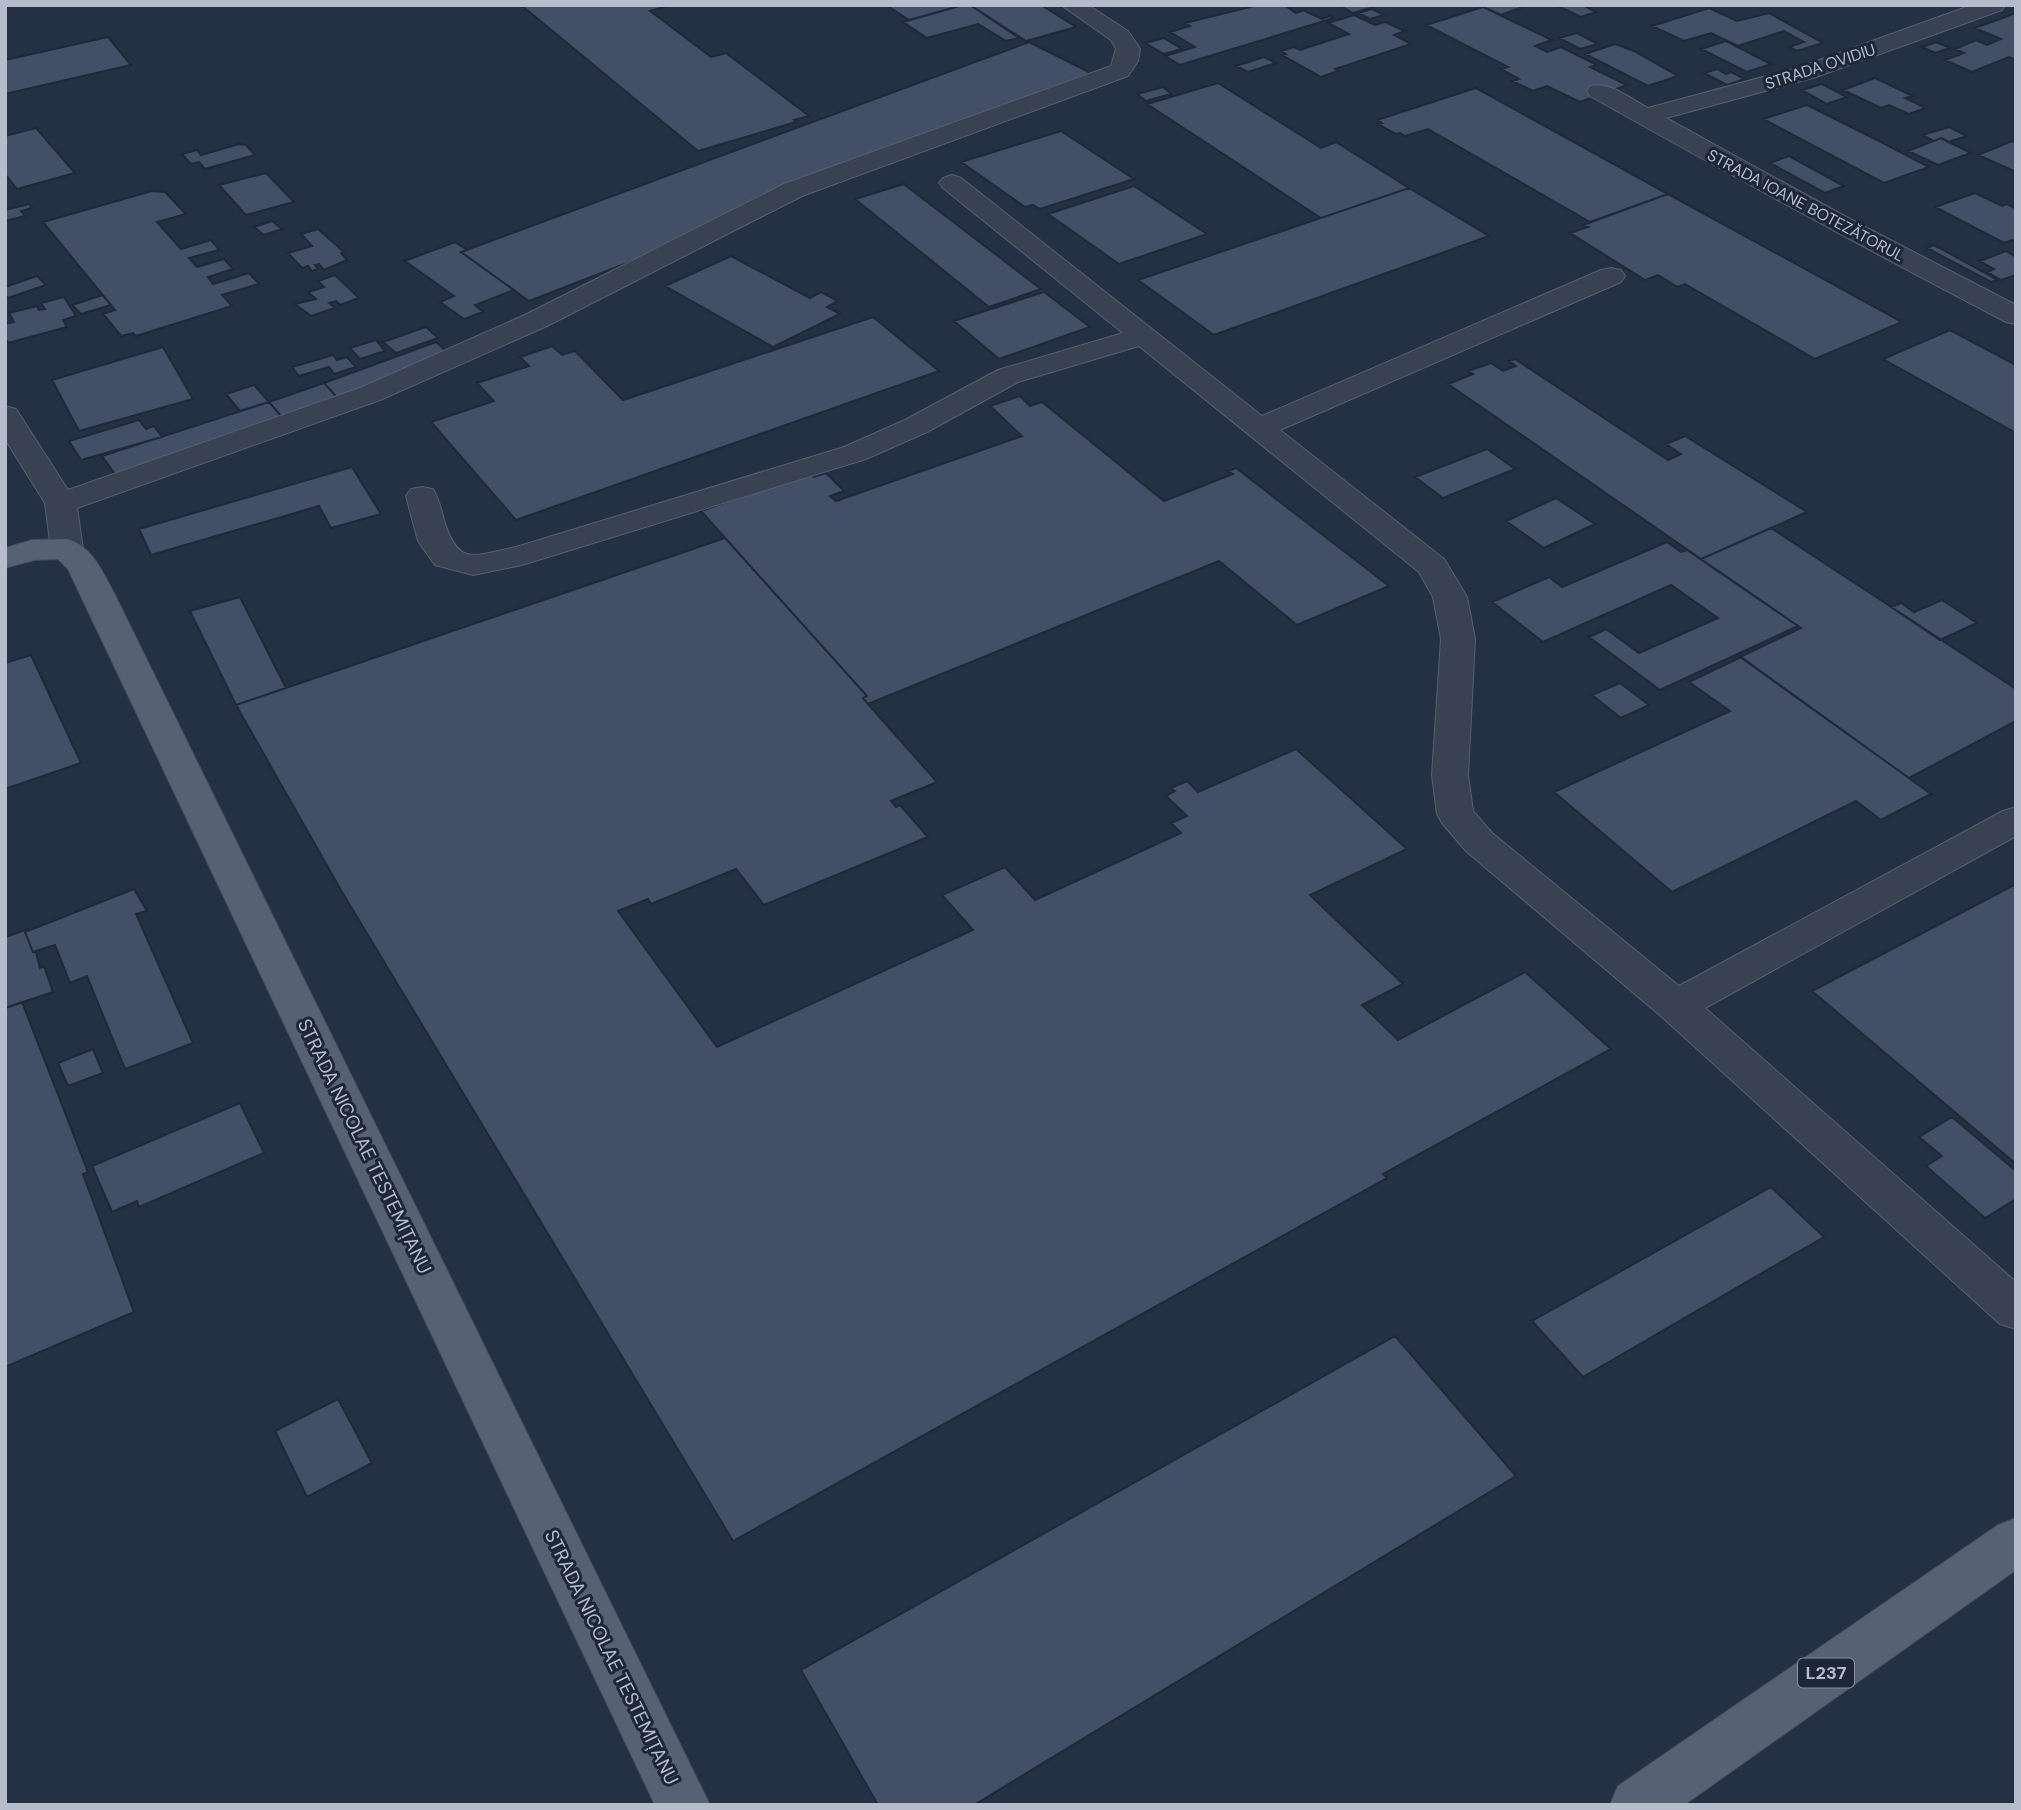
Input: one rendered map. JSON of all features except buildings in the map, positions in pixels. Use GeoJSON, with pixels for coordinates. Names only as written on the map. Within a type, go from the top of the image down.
{"type":"FeatureCollection","features":[{"type":"Feature","properties":{"kind":"main road"},"geometry":{"type":"LineString","coordinates":[[5,558],[32,550],[67,549]]}},
{"type":"Feature","properties":{"kind":"main road","name":"STRADA NICOLAE TESTEMIȚANU"},"geometry":{"type":"LineString","coordinates":[[67,549],[82,565],[99,597],[683,1805]]}},
{"type":"Feature","properties":{"kind":"main road","name":"L237"},"geometry":{"type":"LineString","coordinates":[[1637,1805],[2016,1541]]}},
{"type":"Feature","properties":{"kind":"street"},"geometry":{"type":"LineString","coordinates":[[61,503],[370,394],[537,320],[793,190],[1120,71],[1126,61],[1128,49],[1120,37],[1072,5]]}},
{"type":"Feature","properties":{"kind":"street","name":"STRADA OVIDIU"},"geometry":{"type":"LineString","coordinates":[[1643,117],[1808,72],[1994,5]]}},
{"type":"Feature","properties":{"kind":"street","name":"STRADA IOANE BOTEZĂTORUL"},"geometry":{"type":"LineString","coordinates":[[1599,91],[2016,316]]}},
{"type":"Feature","properties":{"kind":"street"},"geometry":{"type":"LineString","coordinates":[[952,183],[1432,566],[1450,597],[1458,639],[1450,775],[1455,814],[1479,842],[1676,1006],[2016,1310]]}},
{"type":"Feature","properties":{"kind":"street"},"geometry":{"type":"LineString","coordinates":[[1259,428],[1611,276]]}},
{"type":"Feature","properties":{"kind":"street"},"geometry":{"type":"LineString","coordinates":[[422,496],[434,541],[446,558],[473,565],[522,555],[855,453],[916,426],[1008,376],[1144,336]]}},
{"type":"Feature","properties":{"kind":"street"},"geometry":{"type":"LineString","coordinates":[[5,415],[61,503],[67,549]]}},
{"type":"Feature","properties":{"kind":"street"},"geometry":{"type":"LineString","coordinates":[[1676,1006],[2016,820]]}}]}
